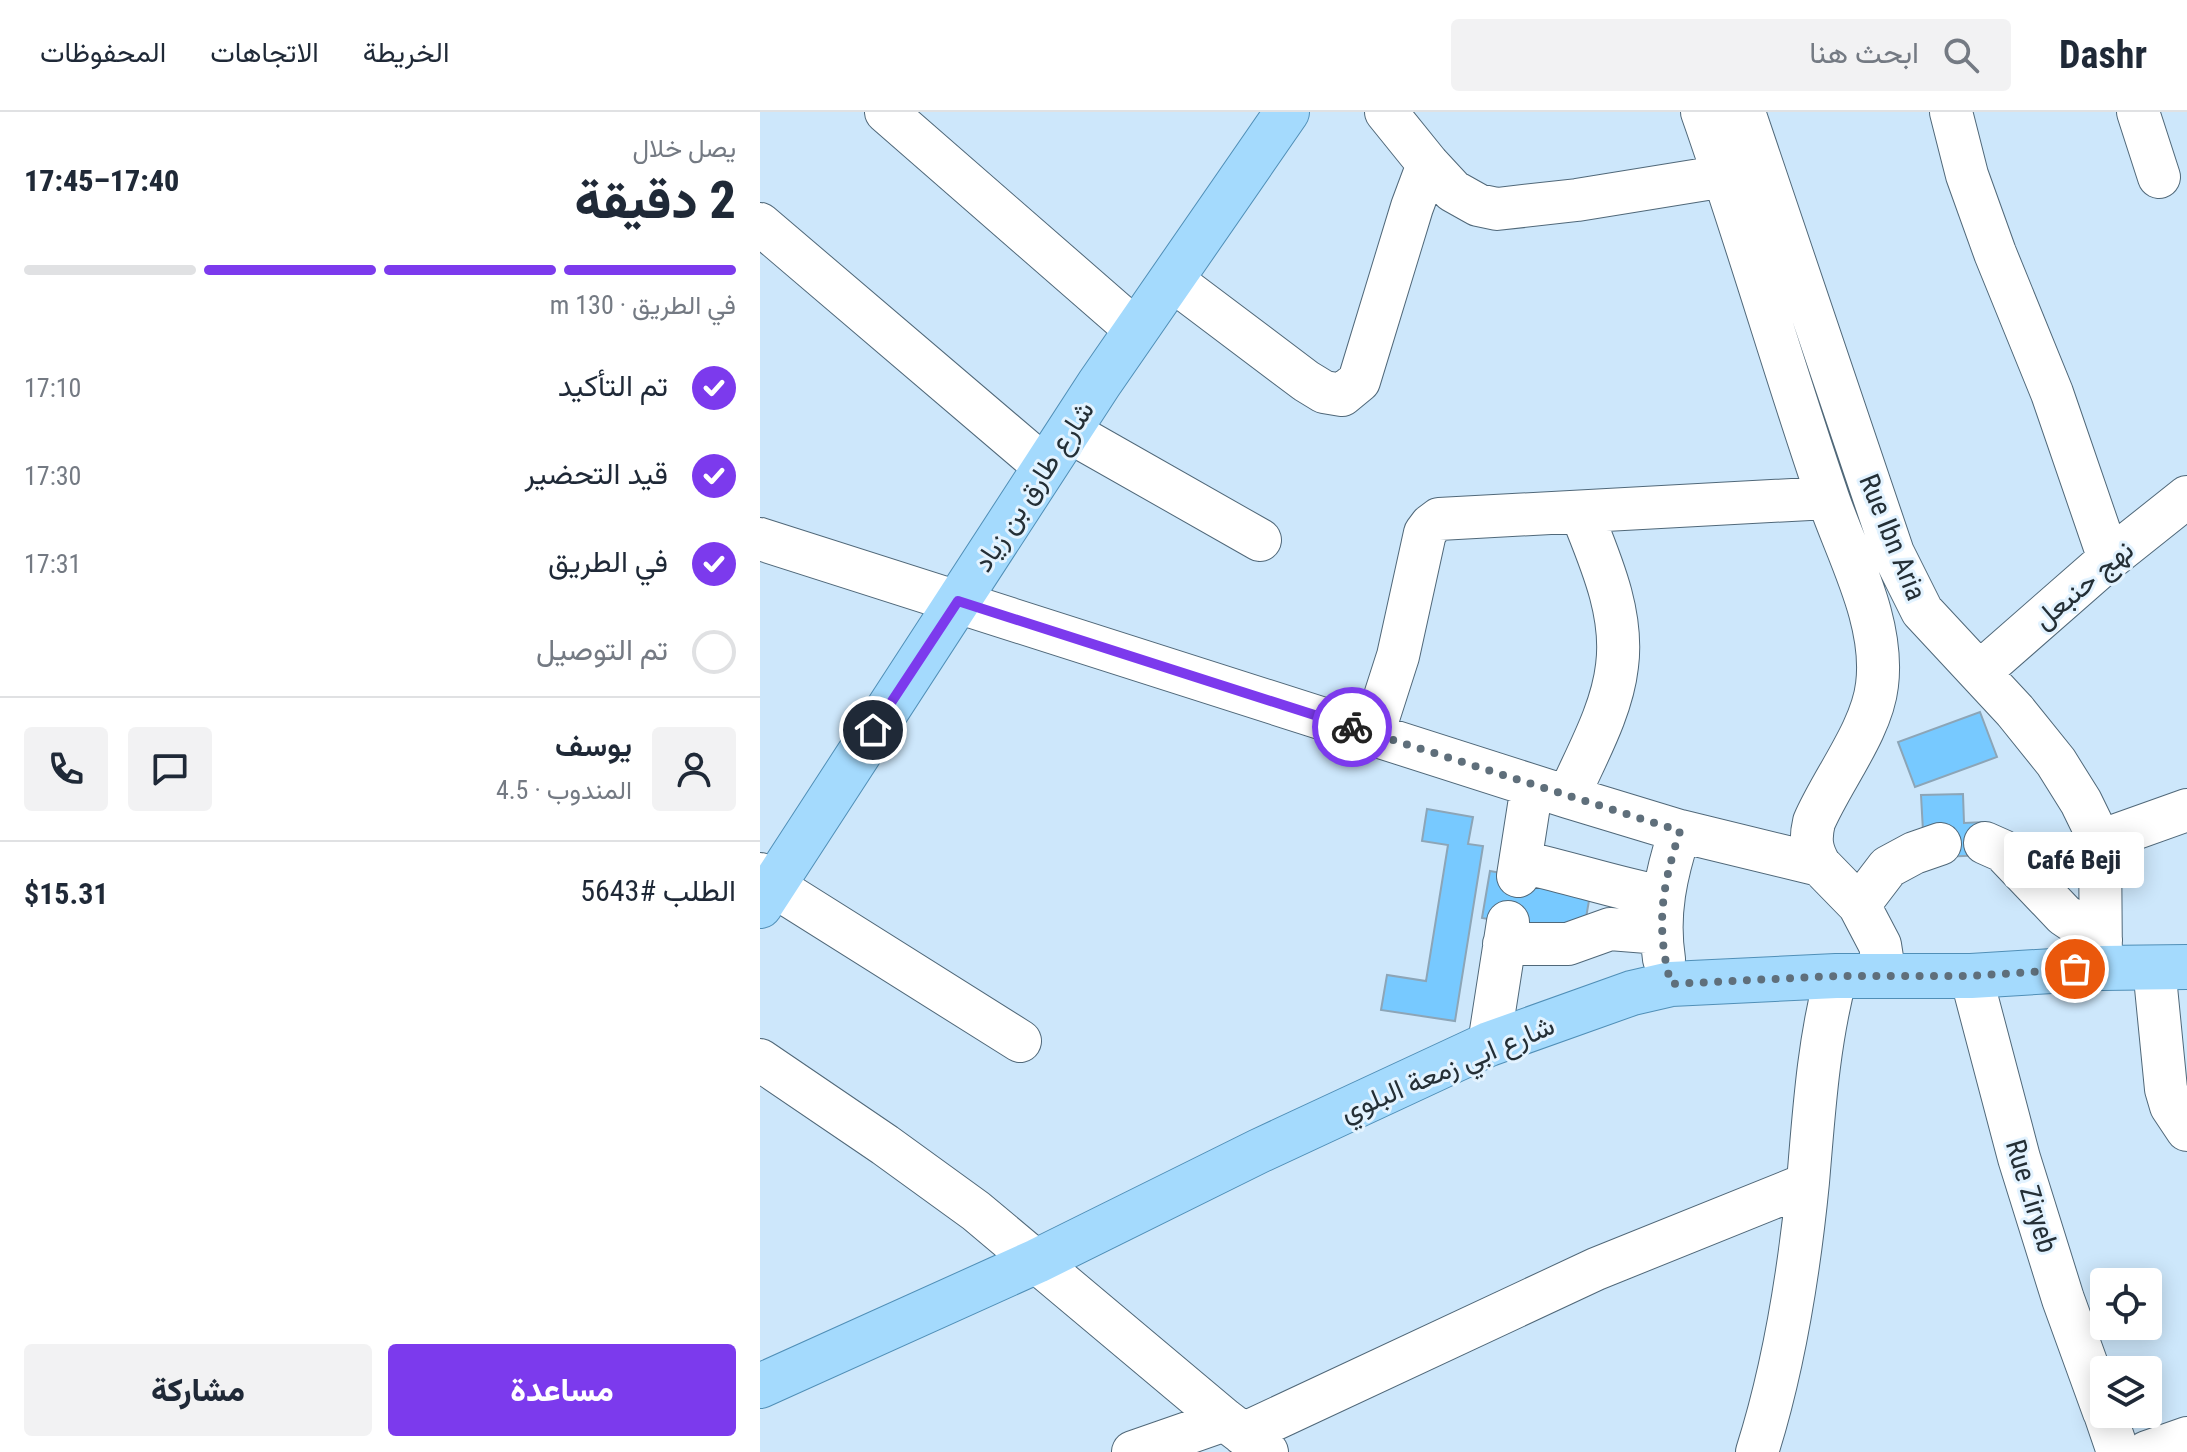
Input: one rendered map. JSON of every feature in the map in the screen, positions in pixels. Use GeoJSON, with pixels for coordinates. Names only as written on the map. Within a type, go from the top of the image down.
{"type":"FeatureCollection","features":[{"type":"Feature","properties":{"kind":"main road","name":"شارع طارق بن زياد"},"geometry":{"type":"LineString","coordinates":[[764,888],[1136,330],[1287,112]]}},
{"type":"Feature","properties":{"kind":"main road","name":"شارع ابي زمعة البلوي"},"geometry":{"type":"LineString","coordinates":[[760,1386],[1037,1261],[1259,1151],[1489,1044],[1632,993],[1671,984],[1836,976],[1971,976],[2101,954],[2170,967]]}},
{"type":"Feature","properties":{"kind":"street"},"geometry":{"type":"LineString","coordinates":[[886,112],[1136,330]]}},
{"type":"Feature","properties":{"kind":"street"},"geometry":{"type":"LineString","coordinates":[[1386,112],[1428,164],[1463,198],[1497,209],[1577,200],[1725,176]]}},
{"type":"Feature","properties":{"kind":"street","name":"Rue Ibn Aria"},"geometry":{"type":"LineString","coordinates":[[1702,112],[1828,498],[1869,610],[1877,650],[1877,686],[1864,727],[1814,822],[1810,837],[1820,865]]}},
{"type":"Feature","properties":{"kind":"street","name":"Rue Ibn Aria"},"geometry":{"type":"LineString","coordinates":[[1744,112],[1893,553],[1922,611],[1980,672],[2056,762],[2100,841],[2101,954]]}},
{"type":"Feature","properties":{"kind":"street"},"geometry":{"type":"LineString","coordinates":[[1951,112],[1976,201],[2052,393],[2109,559]]}},
{"type":"Feature","properties":{"kind":"street"},"geometry":{"type":"LineString","coordinates":[[2138,112],[2159,177]]}},
{"type":"Feature","properties":{"kind":"street"},"geometry":{"type":"LineString","coordinates":[[1172,280],[1306,381],[1324,392],[1342,395],[1359,381],[1428,164]]}},
{"type":"Feature","properties":{"kind":"street"},"geometry":{"type":"LineString","coordinates":[[760,224],[1045,467]]}},
{"type":"Feature","properties":{"kind":"street"},"geometry":{"type":"LineString","coordinates":[[1068,431],[1260,540]]}},
{"type":"Feature","properties":{"kind":"street","name":"نهج حنبعل"},"geometry":{"type":"LineString","coordinates":[[1980,672],[2109,559],[2187,497]]}},
{"type":"Feature","properties":{"kind":"street"},"geometry":{"type":"LineString","coordinates":[[1373,734],[1398,656],[1425,533],[1439,519],[1828,498]]}},
{"type":"Feature","properties":{"kind":"street"},"geometry":{"type":"LineString","coordinates":[[1581,512],[1603,567],[1613,607],[1618,643],[1617,666],[1611,693],[1550,792],[1520,869],[1570,872],[1617,888],[1661,915]]}},
{"type":"Feature","properties":{"kind":"street"},"geometry":{"type":"LineString","coordinates":[[760,539],[1550,792],[1680,831],[1820,865],[1859,905],[1880,945],[1885,977]]}},
{"type":"Feature","properties":{"kind":"street"},"geometry":{"type":"LineString","coordinates":[[2100,841],[2187,810]]}},
{"type":"Feature","properties":{"kind":"street"},"geometry":{"type":"LineString","coordinates":[[1671,984],[1661,915],[1680,831]]}},
{"type":"Feature","properties":{"kind":"street"},"geometry":{"type":"LineString","coordinates":[[1985,843],[2003,851],[2101,954]]}},
{"type":"Feature","properties":{"kind":"street"},"geometry":{"type":"LineString","coordinates":[[1859,905],[1888,867],[1940,844]]}},
{"type":"Feature","properties":{"kind":"street"},"geometry":{"type":"LineString","coordinates":[[764,888],[1020,1041]]}},
{"type":"Feature","properties":{"kind":"street"},"geometry":{"type":"LineString","coordinates":[[1610,929],[1617,888]]}},
{"type":"Feature","properties":{"kind":"street"},"geometry":{"type":"LineString","coordinates":[[1489,1044],[1506,933],[1568,944],[1661,915]]}},
{"type":"Feature","properties":{"kind":"street"},"geometry":{"type":"LineString","coordinates":[[2170,967],[2166,1089],[2171,1106],[2187,1130]]}},
{"type":"Feature","properties":{"kind":"street"},"geometry":{"type":"LineString","coordinates":[[1757,1452],[1784,1352],[1796,1283],[1817,1069],[1826,1012],[1836,976]]}},
{"type":"Feature","properties":{"kind":"street","name":"Rue Ziryeb"},"geometry":{"type":"LineString","coordinates":[[1971,976],[2019,1158],[2090,1374]]}},
{"type":"Feature","properties":{"kind":"street"},"geometry":{"type":"LineString","coordinates":[[760,1060],[976,1211],[1245,1435]]}},
{"type":"Feature","properties":{"kind":"street"},"geometry":{"type":"LineString","coordinates":[[1133,1452],[1245,1435],[1596,1269],[1807,1184]]}},
{"type":"Feature","properties":{"kind":"street","name":"Rue Ziryeb"},"geometry":{"type":"LineString","coordinates":[[2109,1428],[2118,1452]]}},
{"type":"Feature","properties":{"kind":"street"},"geometry":{"type":"LineString","coordinates":[[2147,1452],[2187,1438]]}},
{"type":"Feature","properties":{"kind":"building"},"geometry":{"type":"Polygon","coordinates":[[[1980,712],[1997,757],[1915,787],[1898,742],[1980,712]]]}},
{"type":"Feature","properties":{"kind":"building"},"geometry":{"type":"Polygon","coordinates":[[[1963,794],[1964,823],[1985,822],[1986,855],[1940,857],[1923,831],[1921,795],[1963,794]]]}},
{"type":"Feature","properties":{"kind":"building"},"geometry":{"type":"Polygon","coordinates":[[[1427,809],[1473,817],[1468,844],[1483,846],[1455,1021],[1381,1010],[1387,975],[1426,981],[1448,845],[1422,841],[1427,809]]]}},
{"type":"Feature","properties":{"kind":"building"},"geometry":{"type":"Polygon","coordinates":[[[1490,871],[1591,889],[1583,935],[1482,918],[1490,871]]]}},
{"type":"Feature","properties":{"kind":"way so far"},"geometry":{"type":"LineString","coordinates":[[1352,727],[1680,831],[1669,864],[1660,933],[1671,984],[1836,976],[1971,976],[2075,969]]}},
{"type":"Feature","properties":{"kind":"place","name":"Café Beji"},"geometry":{"type":"Point","coordinates":[2075,969]}},
{"type":"Feature","properties":{"kind":"route"},"geometry":{"type":"LineString","coordinates":[[873,730],[958,601],[1352,727]]}}]}
